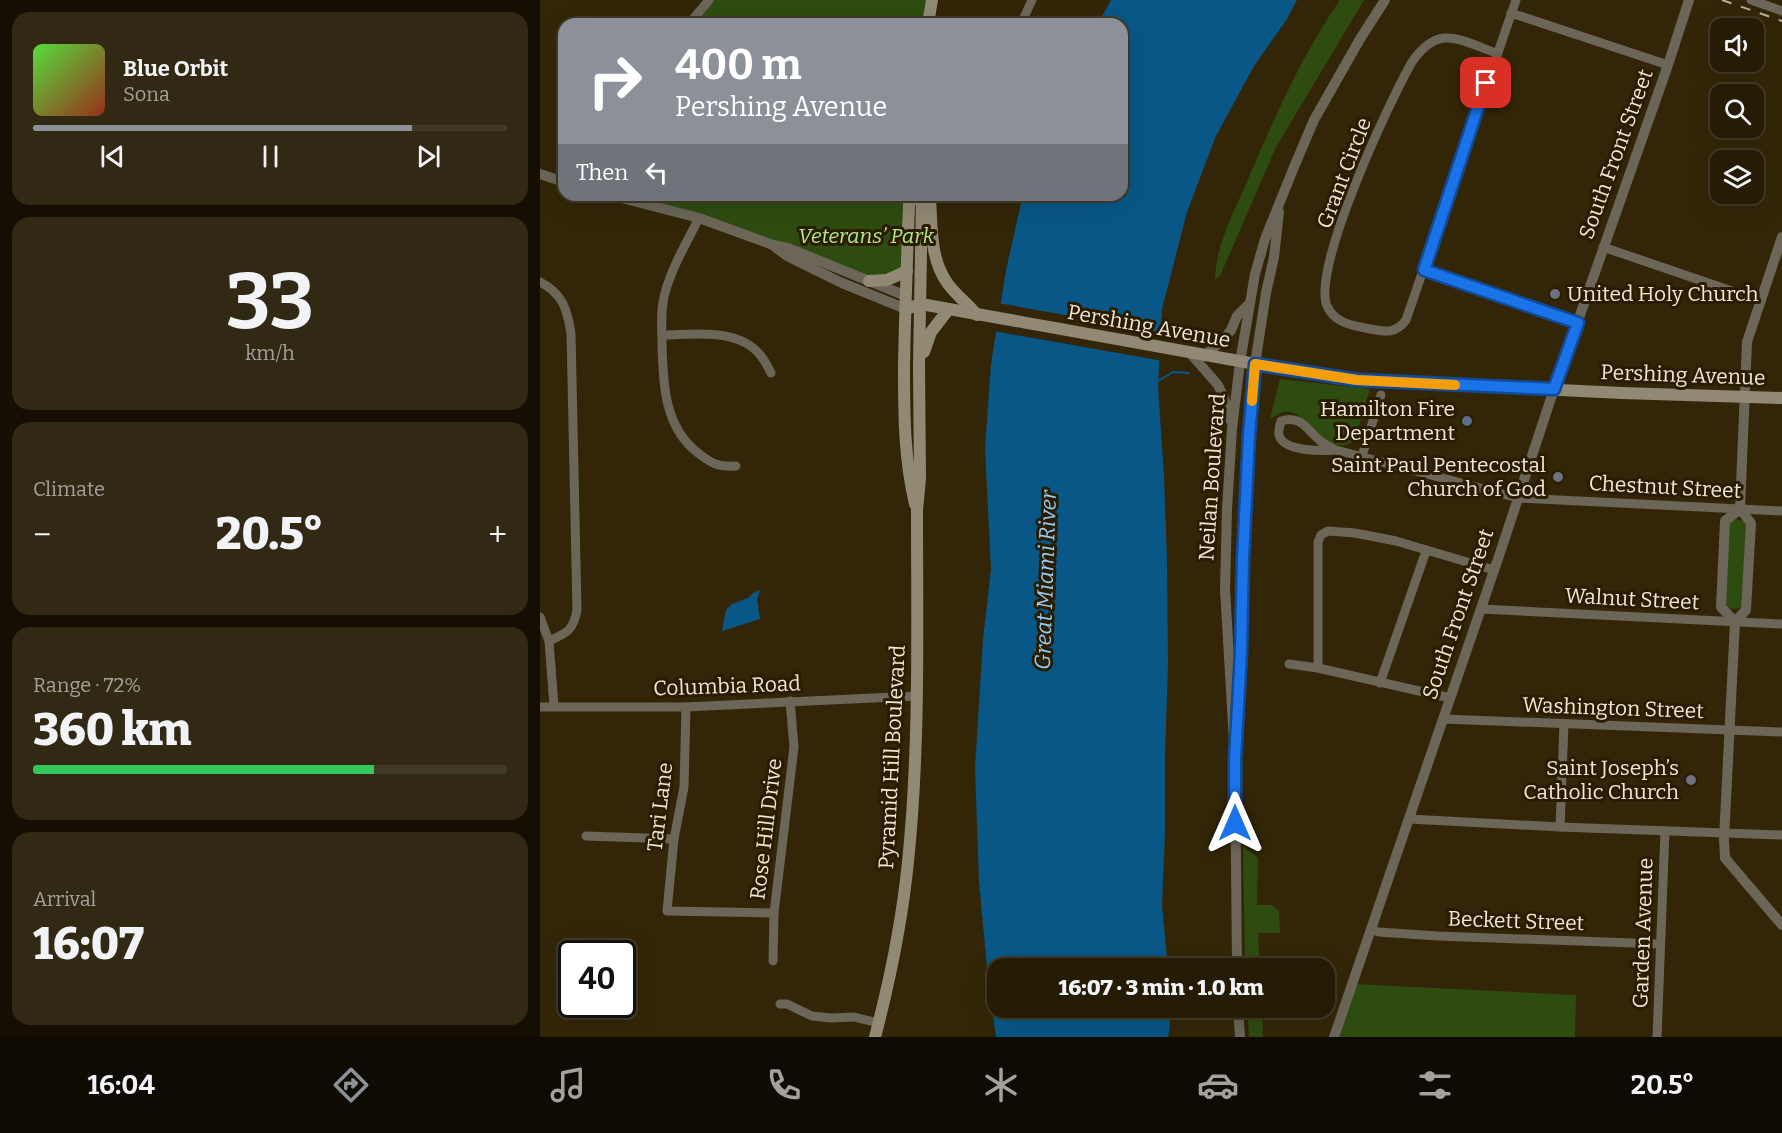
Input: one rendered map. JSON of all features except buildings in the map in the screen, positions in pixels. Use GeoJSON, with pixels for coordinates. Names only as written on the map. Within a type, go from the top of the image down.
{"type":"FeatureCollection","features":[{"type":"Feature","properties":{"kind":"main road"},"geometry":{"type":"LineString","coordinates":[[929,18],[932,0]]}},
{"type":"Feature","properties":{"kind":"main road","name":"Pyramid Hill Boulevard"},"geometry":{"type":"LineString","coordinates":[[911,201],[904,434],[908,477],[917,510]]}},
{"type":"Feature","properties":{"kind":"main road","name":"Pyramid Hill Boulevard"},"geometry":{"type":"LineString","coordinates":[[875,1037],[903,907],[915,777],[922,201]]}},
{"type":"Feature","properties":{"kind":"main road"},"geometry":{"type":"LineString","coordinates":[[930,201],[933,245],[943,277],[977,315]]}},
{"type":"Feature","properties":{"kind":"main road"},"geometry":{"type":"LineString","coordinates":[[869,281],[887,280],[907,271]]}},
{"type":"Feature","properties":{"kind":"main road"},"geometry":{"type":"LineString","coordinates":[[906,303],[921,304]]}},
{"type":"Feature","properties":{"kind":"main road","name":"Pershing Avenue"},"geometry":{"type":"LineString","coordinates":[[921,304],[1190,353],[1203,362],[1240,362],[1357,380],[1782,398]]}},
{"type":"Feature","properties":{"kind":"main road"},"geometry":{"type":"LineString","coordinates":[[919,366],[932,332],[948,310]]}},
{"type":"Feature","properties":{"kind":"street"},"geometry":{"type":"LineString","coordinates":[[694,18],[709,0]]}},
{"type":"Feature","properties":{"kind":"street"},"geometry":{"type":"LineString","coordinates":[[1024,18],[1032,0]]}},
{"type":"Feature","properties":{"kind":"street","name":"Neilan Boulevard"},"geometry":{"type":"LineString","coordinates":[[1237,958],[1235,759],[1226,589],[1227,508],[1232,429],[1249,303],[1265,239],[1314,120],[1385,0]]}},
{"type":"Feature","properties":{"kind":"street"},"geometry":{"type":"LineString","coordinates":[[1516,0],[1496,53],[1424,270],[1578,323]]}},
{"type":"Feature","properties":{"kind":"street","name":"South Front Street"},"geometry":{"type":"LineString","coordinates":[[1334,1037],[1689,0]]}},
{"type":"Feature","properties":{"kind":"street"},"geometry":{"type":"LineString","coordinates":[[1751,0],[1782,11]]}},
{"type":"Feature","properties":{"kind":"street"},"geometry":{"type":"LineString","coordinates":[[1511,13],[1668,65]]}},
{"type":"Feature","properties":{"kind":"street","name":"Grant Circle"},"geometry":{"type":"LineString","coordinates":[[1424,270],[1406,320],[1401,327],[1388,332],[1341,322],[1333,315],[1325,298],[1325,284],[1350,195],[1405,73],[1420,50],[1436,39],[1453,37],[1496,53]]}},
{"type":"Feature","properties":{"kind":"street"},"geometry":{"type":"LineString","coordinates":[[540,174],[558,180]]}},
{"type":"Feature","properties":{"kind":"street"},"geometry":{"type":"LineString","coordinates":[[633,201],[699,218],[772,245],[788,248],[869,281],[906,303]]}},
{"type":"Feature","properties":{"kind":"street","name":"Neilan Boulevard"},"geometry":{"type":"LineString","coordinates":[[1235,759],[1248,447],[1255,364],[1279,229],[1280,203]]}},
{"type":"Feature","properties":{"kind":"street"},"geometry":{"type":"LineString","coordinates":[[699,218],[665,293],[662,308],[663,382],[670,412],[679,434],[707,460],[722,467],[736,466]]}},
{"type":"Feature","properties":{"kind":"street"},"geometry":{"type":"LineString","coordinates":[[1782,237],[1746,342],[1740,509],[1751,523],[1746,610],[1735,622],[1725,833],[1725,858],[1782,925]]}},
{"type":"Feature","properties":{"kind":"street"},"geometry":{"type":"LineString","coordinates":[[772,245],[787,256],[842,283],[906,303]]}},
{"type":"Feature","properties":{"kind":"street"},"geometry":{"type":"LineString","coordinates":[[1603,247],[1761,301]]}},
{"type":"Feature","properties":{"kind":"street"},"geometry":{"type":"LineString","coordinates":[[540,282],[551,288],[561,298],[571,333],[572,356],[577,610],[574,624],[569,632],[549,641]]}},
{"type":"Feature","properties":{"kind":"street"},"geometry":{"type":"LineString","coordinates":[[1232,429],[1221,391],[1203,362],[1224,339],[1237,316],[1249,303]]}},
{"type":"Feature","properties":{"kind":"street"},"geometry":{"type":"LineString","coordinates":[[662,335],[731,337],[745,342],[761,355],[771,373]]}},
{"type":"Feature","properties":{"kind":"street"},"geometry":{"type":"LineString","coordinates":[[1362,456],[1381,395]]}},
{"type":"Feature","properties":{"kind":"street","name":"Chestnut Street"},"geometry":{"type":"LineString","coordinates":[[1336,450],[1322,442],[1298,420],[1290,418],[1281,421],[1279,438],[1285,443],[1305,450],[1336,450],[1518,498],[1782,511]]}},
{"type":"Feature","properties":{"kind":"street"},"geometry":{"type":"LineString","coordinates":[[1735,622],[1721,607],[1725,521],[1740,509]]}},
{"type":"Feature","properties":{"kind":"street"},"geometry":{"type":"LineString","coordinates":[[1318,668],[1318,542],[1321,535],[1328,531],[1355,533],[1396,541],[1494,570]]}},
{"type":"Feature","properties":{"kind":"street"},"geometry":{"type":"LineString","coordinates":[[1380,683],[1426,551]]}},
{"type":"Feature","properties":{"kind":"street","name":"Walnut Street"},"geometry":{"type":"LineString","coordinates":[[1480,609],[1782,624]]}},
{"type":"Feature","properties":{"kind":"street"},"geometry":{"type":"LineString","coordinates":[[540,617],[549,641],[554,706]]}},
{"type":"Feature","properties":{"kind":"street"},"geometry":{"type":"LineString","coordinates":[[1289,664],[1318,668],[1449,698]]}},
{"type":"Feature","properties":{"kind":"street","name":"Columbia Road"},"geometry":{"type":"LineString","coordinates":[[540,706],[686,707],[916,696]]}},
{"type":"Feature","properties":{"kind":"street","name":"Rose Hill Drive"},"geometry":{"type":"LineString","coordinates":[[773,961],[774,913],[794,747],[790,701]]}},
{"type":"Feature","properties":{"kind":"street","name":"Tari Lane"},"geometry":{"type":"LineString","coordinates":[[686,707],[684,787],[674,838],[667,911],[774,913]]}},
{"type":"Feature","properties":{"kind":"street","name":"Washington Street"},"geometry":{"type":"LineString","coordinates":[[1443,719],[1782,732]]}},
{"type":"Feature","properties":{"kind":"street"},"geometry":{"type":"LineString","coordinates":[[1560,827],[1564,724]]}},
{"type":"Feature","properties":{"kind":"street"},"geometry":{"type":"LineString","coordinates":[[1409,819],[1782,835]]}},
{"type":"Feature","properties":{"kind":"street","name":"Garden Avenue"},"geometry":{"type":"LineString","coordinates":[[1657,1037],[1665,831]]}},
{"type":"Feature","properties":{"kind":"street"},"geometry":{"type":"LineString","coordinates":[[586,837],[674,838]]}},
{"type":"Feature","properties":{"kind":"street","name":"Beckett Street"},"geometry":{"type":"LineString","coordinates":[[1371,930],[1438,936],[1660,944]]}},
{"type":"Feature","properties":{"kind":"street"},"geometry":{"type":"LineString","coordinates":[[780,1004],[787,1004],[812,1016],[854,1017],[878,1023]]}},
{"type":"Feature","properties":{"kind":"street"},"geometry":{"type":"LineString","coordinates":[[1239,1018],[1240,1037]]}},
{"type":"Feature","properties":{"kind":"green space"},"geometry":{"type":"Polygon","coordinates":[[[709,0],[932,0],[929,18],[694,18],[709,0]]]}},
{"type":"Feature","properties":{"kind":"green space"},"geometry":{"type":"Polygon","coordinates":[[[1340,0],[1364,0],[1276,147],[1220,276],[1215,279],[1218,254],[1226,230],[1267,137],[1300,66],[1340,0]]]}},
{"type":"Feature","properties":{"kind":"green space","name":"Veterans’ Park"},"geometry":{"type":"Polygon","coordinates":[[[630,201],[913,201],[907,271],[882,281],[788,248],[630,201]]]}},
{"type":"Feature","properties":{"kind":"green space"},"geometry":{"type":"Polygon","coordinates":[[[1280,379],[1370,389],[1354,441],[1343,445],[1333,444],[1292,412],[1283,412],[1270,419],[1280,379]]]}},
{"type":"Feature","properties":{"kind":"green space"},"geometry":{"type":"Polygon","coordinates":[[[1734,519],[1746,523],[1742,606],[1736,609],[1725,605],[1728,522],[1734,519]]]}},
{"type":"Feature","properties":{"kind":"green space"},"geometry":{"type":"Polygon","coordinates":[[[1243,846],[1258,858],[1257,905],[1271,905],[1279,911],[1280,933],[1258,933],[1259,958],[1245,958],[1243,846]]]}},
{"type":"Feature","properties":{"kind":"green space"},"geometry":{"type":"Polygon","coordinates":[[[1352,984],[1576,995],[1575,1037],[1334,1037],[1352,984]]]}},
{"type":"Feature","properties":{"kind":"green space"},"geometry":{"type":"Polygon","coordinates":[[[1248,1018],[1262,1018],[1263,1037],[1249,1037],[1248,1018]]]}},
{"type":"Feature","properties":{"kind":"water","name":"Great Miami River"},"geometry":{"type":"Polygon","coordinates":[[[1111,0],[1297,0],[1287,19],[1254,66],[1216,136],[1187,212],[1162,309],[1158,388],[1167,561],[1168,664],[1162,905],[1167,958],[987,958],[987,968],[979,881],[975,768],[983,639],[991,569],[985,448],[991,364],[1006,270],[1022,201],[1128,201],[1128,18],[1101,18],[1111,0]]]}},
{"type":"Feature","properties":{"kind":"water"},"geometry":{"type":"Polygon","coordinates":[[[760,590],[757,600],[760,619],[722,631],[726,610],[732,604],[760,590]]]}},
{"type":"Feature","properties":{"kind":"water"},"geometry":{"type":"Polygon","coordinates":[[[993,1018],[1170,1018],[1168,1037],[996,1037],[993,1018]]]}},
{"type":"Feature","properties":{"kind":"pier"},"geometry":{"type":"Polygon","coordinates":[[[998,303],[1164,333],[1163,361],[993,331],[998,303]]]}},
{"type":"Feature","properties":{"kind":"waterway"},"geometry":{"type":"LineString","coordinates":[[1158,381],[1173,372],[1189,373]]}},
{"type":"Feature","properties":{"kind":"railway"},"geometry":{"type":"LineString","coordinates":[[1722,0],[1782,21]]}},
{"type":"Feature","properties":{"kind":"slow traffic"},"geometry":{"type":"LineString","coordinates":[[1252,401],[1255,364],[1357,380],[1455,385]]}},
{"type":"Feature","properties":{"kind":"place","name":"United Holy Church"},"geometry":{"type":"Point","coordinates":[1555,294]}},
{"type":"Feature","properties":{"kind":"place","name":"Hamilton Fire Department"},"geometry":{"type":"Point","coordinates":[1467,421]}},
{"type":"Feature","properties":{"kind":"place","name":"Saint Paul Pentecostal Church of God"},"geometry":{"type":"Point","coordinates":[1558,477]}},
{"type":"Feature","properties":{"kind":"place","name":"Saint Joseph’s Catholic Church"},"geometry":{"type":"Point","coordinates":[1691,780]}},
{"type":"Feature","properties":{"kind":"route"},"geometry":{"type":"LineString","coordinates":[[1235,823],[1235,759],[1243,558],[1255,364],[1357,380],[1554,389],[1578,323],[1424,270],[1486,83]]}}]}
